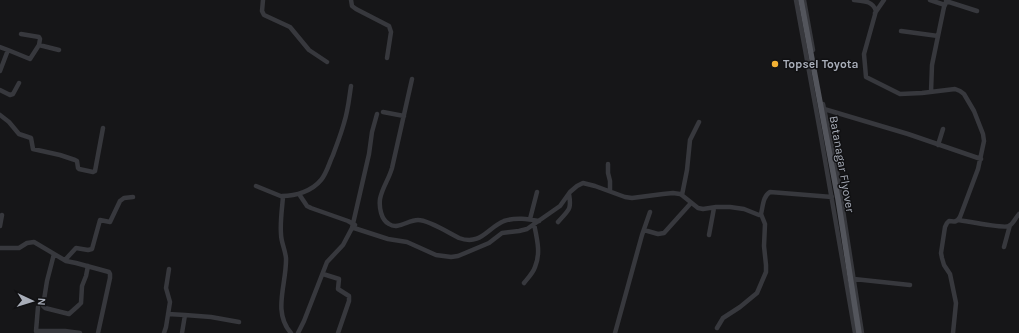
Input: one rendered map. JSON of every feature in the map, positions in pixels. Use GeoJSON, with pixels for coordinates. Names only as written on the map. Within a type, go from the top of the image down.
{"type":"FeatureCollection","features":[{"type":"Feature","properties":{"kind":"main road","name":"Batanagar Flyover"},"geometry":{"type":"LineString","coordinates":[[801,0],[838,199],[859,333]]}},
{"type":"Feature","properties":{"kind":"street"},"geometry":{"type":"LineString","coordinates":[[263,0],[262,11],[264,15],[293,30],[309,50],[327,62]]}},
{"type":"Feature","properties":{"kind":"street"},"geometry":{"type":"LineString","coordinates":[[351,0],[352,6],[356,9],[389,26],[390,36],[386,58]]}},
{"type":"Feature","properties":{"kind":"street"},"geometry":{"type":"LineString","coordinates":[[796,0],[855,333]]}},
{"type":"Feature","properties":{"kind":"street"},"geometry":{"type":"LineString","coordinates":[[804,0],[836,165],[862,333]]}},
{"type":"Feature","properties":{"kind":"street"},"geometry":{"type":"LineString","coordinates":[[854,0],[872,4],[875,8],[875,13]]}},
{"type":"Feature","properties":{"kind":"street"},"geometry":{"type":"LineString","coordinates":[[884,0],[875,13],[864,54],[866,77],[900,94],[955,89],[960,91],[964,94],[974,111],[983,134],[984,141],[981,159],[958,220]]}},
{"type":"Feature","properties":{"kind":"street"},"geometry":{"type":"LineString","coordinates":[[930,0],[946,2],[977,11]]}},
{"type":"Feature","properties":{"kind":"street"},"geometry":{"type":"LineString","coordinates":[[931,92],[932,64],[946,2]]}},
{"type":"Feature","properties":{"kind":"street"},"geometry":{"type":"LineString","coordinates":[[901,31],[938,36]]}},
{"type":"Feature","properties":{"kind":"street"},"geometry":{"type":"LineString","coordinates":[[0,47],[30,59],[39,45],[40,38],[21,34]]}},
{"type":"Feature","properties":{"kind":"street"},"geometry":{"type":"LineString","coordinates":[[39,45],[59,50]]}},
{"type":"Feature","properties":{"kind":"street"},"geometry":{"type":"LineString","coordinates":[[0,71],[8,50]]}},
{"type":"Feature","properties":{"kind":"street"},"geometry":{"type":"LineString","coordinates":[[412,79],[391,169],[380,199],[381,212],[387,223],[397,226],[420,220],[433,224],[459,238],[471,240],[485,235],[503,222],[514,219],[530,219],[539,221]]}},
{"type":"Feature","properties":{"kind":"street"},"geometry":{"type":"LineString","coordinates":[[0,90],[13,94],[19,83]]}},
{"type":"Feature","properties":{"kind":"street"},"geometry":{"type":"LineString","coordinates":[[256,186],[282,196],[292,196],[313,187],[322,179],[327,171],[344,124],[351,86]]}},
{"type":"Feature","properties":{"kind":"street"},"geometry":{"type":"LineString","coordinates":[[824,109],[908,134],[981,159]]}},
{"type":"Feature","properties":{"kind":"street"},"geometry":{"type":"LineString","coordinates":[[383,112],[404,116]]}},
{"type":"Feature","properties":{"kind":"street"},"geometry":{"type":"LineString","coordinates":[[298,333],[302,327],[327,262],[343,245],[354,227],[372,132],[377,114]]}},
{"type":"Feature","properties":{"kind":"street"},"geometry":{"type":"LineString","coordinates":[[0,115],[9,122],[19,134],[31,138],[33,150],[60,155],[75,160],[79,169],[93,172],[95,171],[103,128]]}},
{"type":"Feature","properties":{"kind":"street"},"geometry":{"type":"LineString","coordinates":[[682,195],[687,170],[690,140],[699,122]]}},
{"type":"Feature","properties":{"kind":"street"},"geometry":{"type":"LineString","coordinates":[[938,145],[943,129]]}},
{"type":"Feature","properties":{"kind":"street"},"geometry":{"type":"LineString","coordinates":[[608,164],[610,191]]}},
{"type":"Feature","properties":{"kind":"street"},"geometry":{"type":"LineString","coordinates":[[299,194],[307,206],[354,227],[388,238],[407,242],[436,255],[451,257],[458,256],[489,243],[502,233],[527,229],[560,206],[577,186],[583,183],[625,197],[632,198],[673,193],[682,195],[698,208],[703,210],[730,207],[744,209],[756,215],[761,214]]}},
{"type":"Feature","properties":{"kind":"street"},"geometry":{"type":"LineString","coordinates":[[530,219],[536,192]]}},
{"type":"Feature","properties":{"kind":"street"},"geometry":{"type":"LineString","coordinates":[[717,328],[723,318],[740,307],[757,293],[766,272],[764,246],[765,224],[761,214],[765,198],[768,193],[832,197]]}},
{"type":"Feature","properties":{"kind":"street"},"geometry":{"type":"LineString","coordinates":[[558,222],[570,208],[571,203],[569,194]]}},
{"type":"Feature","properties":{"kind":"street"},"geometry":{"type":"LineString","coordinates":[[282,196],[280,234],[285,250],[286,260],[281,311],[284,322],[291,333]]}},
{"type":"Feature","properties":{"kind":"street"},"geometry":{"type":"LineString","coordinates":[[65,260],[76,248],[88,250],[92,249],[100,220],[110,222],[120,201],[124,198],[133,197]]}},
{"type":"Feature","properties":{"kind":"street"},"geometry":{"type":"LineString","coordinates":[[644,230],[658,234],[664,232],[691,203]]}},
{"type":"Feature","properties":{"kind":"street"},"geometry":{"type":"LineString","coordinates":[[709,235],[714,208]]}},
{"type":"Feature","properties":{"kind":"street"},"geometry":{"type":"LineString","coordinates":[[615,333],[650,212]]}},
{"type":"Feature","properties":{"kind":"street"},"geometry":{"type":"LineString","coordinates":[[1004,247],[1010,225],[1019,214]]}},
{"type":"Feature","properties":{"kind":"street"},"geometry":{"type":"LineString","coordinates":[[0,226],[2,215]]}},
{"type":"Feature","properties":{"kind":"street"},"geometry":{"type":"LineString","coordinates":[[953,333],[956,303],[950,274],[944,265],[942,258],[945,227],[947,223],[949,221],[956,222],[958,220],[1007,227],[1010,225]]}},
{"type":"Feature","properties":{"kind":"street"},"geometry":{"type":"LineString","coordinates":[[524,283],[535,267],[538,255],[534,224]]}},
{"type":"Feature","properties":{"kind":"street"},"geometry":{"type":"LineString","coordinates":[[0,248],[19,248],[27,243],[34,242],[65,260],[109,272],[110,274],[98,333]]}},
{"type":"Feature","properties":{"kind":"street"},"geometry":{"type":"LineString","coordinates":[[54,254],[47,281],[43,306],[45,308],[69,314],[79,306],[81,303],[82,286],[88,266]]}},
{"type":"Feature","properties":{"kind":"street"},"geometry":{"type":"LineString","coordinates":[[164,333],[170,302],[166,288],[169,269]]}},
{"type":"Feature","properties":{"kind":"street"},"geometry":{"type":"LineString","coordinates":[[323,274],[339,280],[338,289],[349,296],[349,301],[338,333]]}},
{"type":"Feature","properties":{"kind":"street"},"geometry":{"type":"LineString","coordinates":[[854,279],[910,285]]}},
{"type":"Feature","properties":{"kind":"street"},"geometry":{"type":"LineString","coordinates":[[38,307],[36,331],[65,331],[80,333]]}},
{"type":"Feature","properties":{"kind":"street"},"geometry":{"type":"LineString","coordinates":[[168,314],[211,317],[239,322]]}},
{"type":"Feature","properties":{"kind":"street"},"geometry":{"type":"LineString","coordinates":[[182,333],[185,315]]}},
{"type":"Feature","properties":{"kind":"place","name":"Topsel Toyota"},"geometry":{"type":"Point","coordinates":[775,64]}}]}
